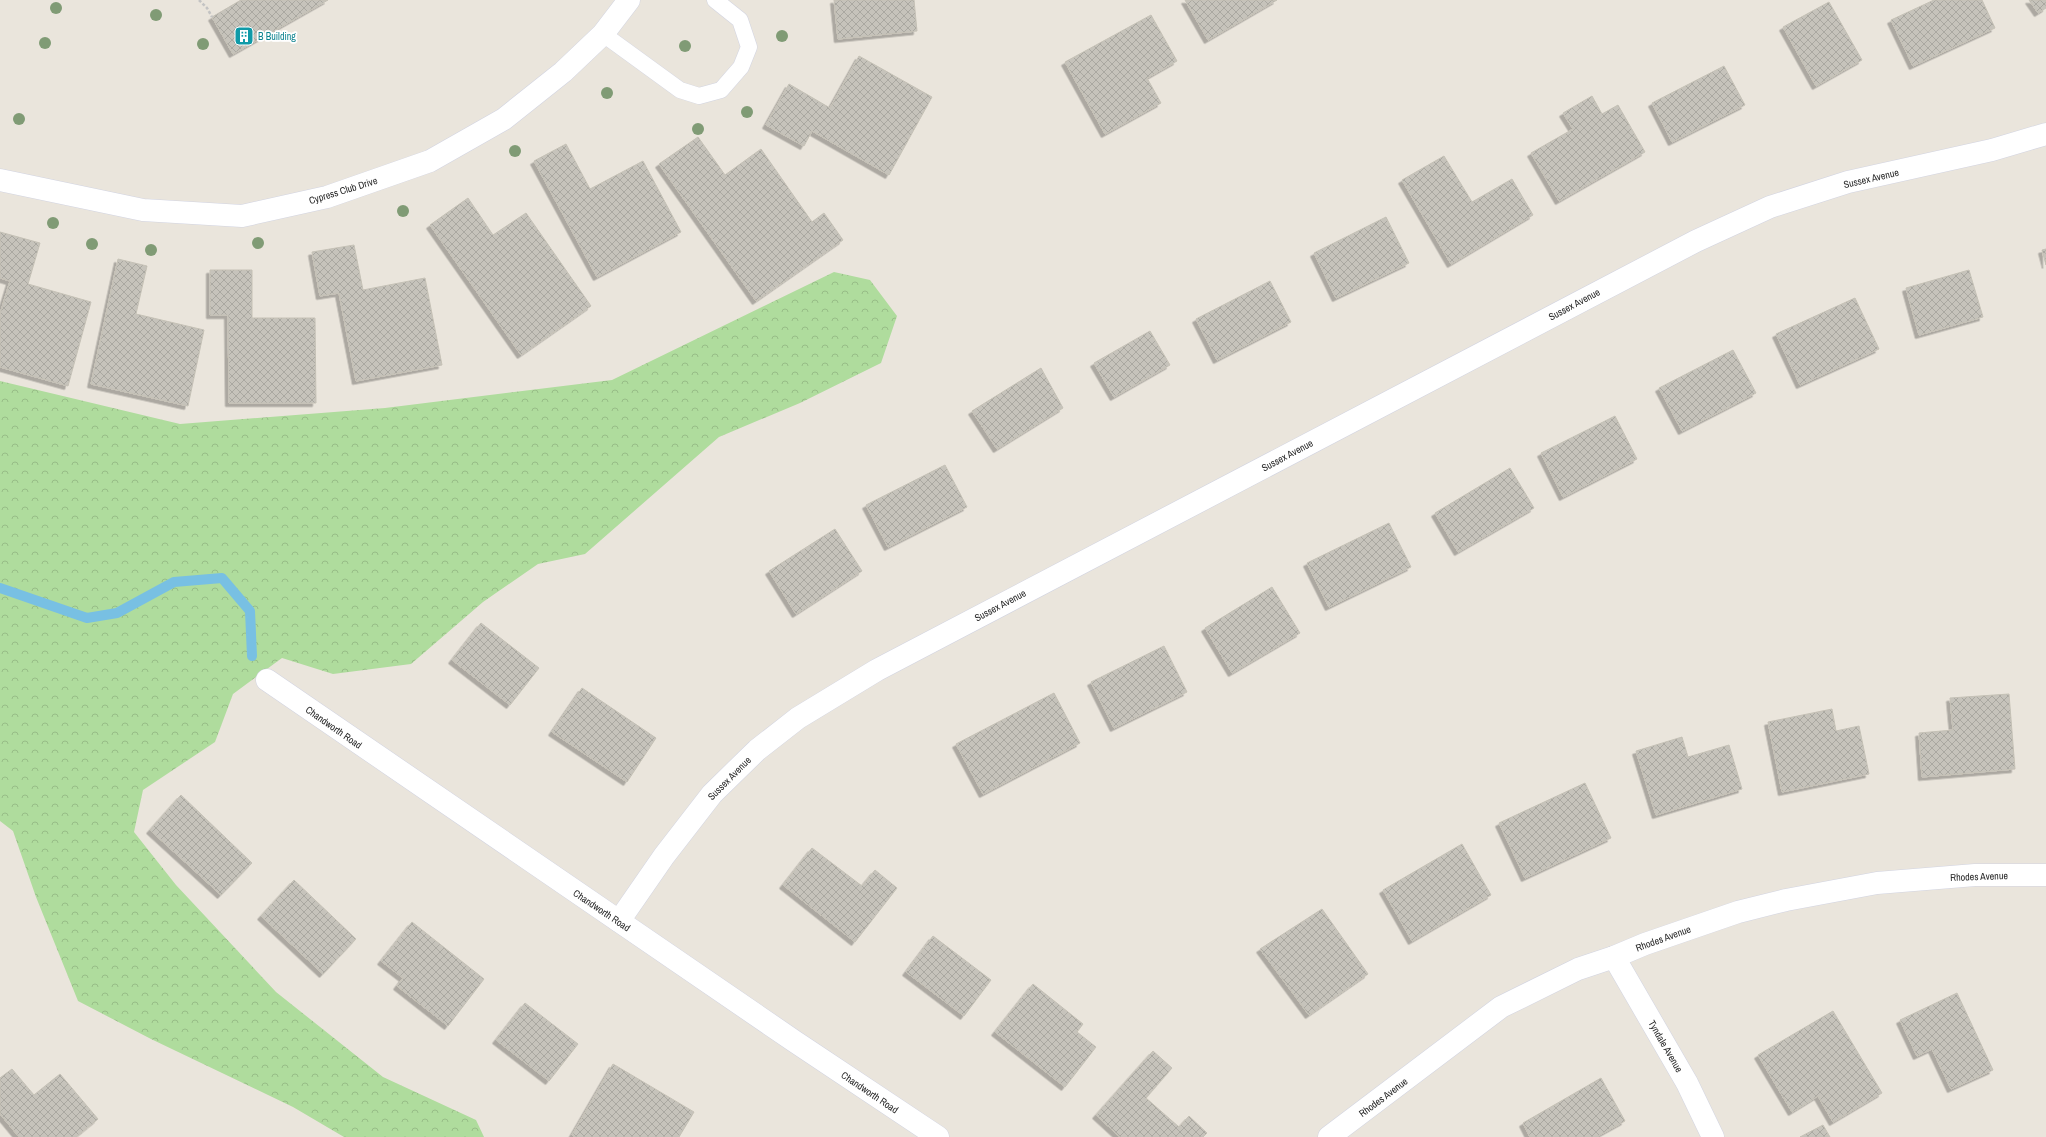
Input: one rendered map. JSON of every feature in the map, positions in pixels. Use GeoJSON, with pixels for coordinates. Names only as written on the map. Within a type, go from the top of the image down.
{"type":"FeatureCollection","features":[{"type":"Feature","properties":{"kind":"street","name":"Cypress Club Drive"},"geometry":{"type":"LineString","coordinates":[[0,180],[142,210],[234,216],[242,216],[327,197],[430,161],[504,119],[563,72],[603,34],[629,0]]}},
{"type":"Feature","properties":{"kind":"street","name":"Sussex Avenue"},"geometry":{"type":"LineString","coordinates":[[619,921],[664,856],[712,794],[757,750],[798,718],[876,670],[1702,238],[1770,207],[1848,182],[1992,150],[2046,134]]}},
{"type":"Feature","properties":{"kind":"street","name":"Chandworth Road"},"geometry":{"type":"LineString","coordinates":[[267,680],[794,1041],[938,1137]]}},
{"type":"Feature","properties":{"kind":"street","name":"Rhodes Avenue"},"geometry":{"type":"LineString","coordinates":[[1329,1137],[1500,1008],[1578,969],[1614,957],[1645,944],[1738,912],[1793,899],[1877,883],[1975,874],[2046,875]]}},
{"type":"Feature","properties":{"kind":"street","name":"Tyndale Avenue"},"geometry":{"type":"LineString","coordinates":[[1614,957],[1687,1083],[1713,1137]]}},
{"type":"Feature","properties":{"kind":"lane"},"geometry":{"type":"LineString","coordinates":[[603,34],[680,90],[699,96],[720,90],[741,67],[749,47],[740,20],[715,0]]}},
{"type":"Feature","properties":{"kind":"path"},"geometry":{"type":"LineString","coordinates":[[199,0],[207,8],[212,17]]}},
{"type":"Feature","properties":{"kind":"green space"},"geometry":{"type":"Polygon","coordinates":[[[834,272],[870,280],[897,316],[881,363],[800,403],[719,437],[585,554],[538,564],[483,602],[411,664],[333,674],[282,658],[233,694],[215,742],[143,790],[134,832],[176,885],[276,992],[383,1077],[476,1120],[484,1137],[344,1137],[293,1107],[151,1039],[78,1001],[36,897],[13,831],[0,821],[0,381],[180,424],[385,408],[612,380],[834,272]]]}},
{"type":"Feature","properties":{"kind":"building","name":"B Building"},"geometry":{"type":"Polygon","coordinates":[[[241,0],[328,0],[233,54],[212,17],[241,0]]]}},
{"type":"Feature","properties":{"kind":"building"},"geometry":{"type":"Polygon","coordinates":[[[834,0],[914,0],[917,31],[838,39],[834,0]]]}},
{"type":"Feature","properties":{"kind":"building"},"geometry":{"type":"Polygon","coordinates":[[[1185,0],[1277,0],[1208,40],[1185,0]]]}},
{"type":"Feature","properties":{"kind":"building"},"geometry":{"type":"Polygon","coordinates":[[[1934,0],[1982,0],[1995,28],[1913,66],[1891,20],[1934,0]]]}},
{"type":"Feature","properties":{"kind":"building"},"geometry":{"type":"Polygon","coordinates":[[[2029,0],[2046,0],[2046,8],[2038,13],[2029,0]]]}},
{"type":"Feature","properties":{"kind":"building"},"geometry":{"type":"Polygon","coordinates":[[[1829,2],[1862,60],[1816,86],[1783,27],[1829,2]]]}},
{"type":"Feature","properties":{"kind":"building"},"geometry":{"type":"Polygon","coordinates":[[[1151,15],[1177,61],[1147,78],[1161,103],[1105,134],[1065,62],[1151,15]]]}},
{"type":"Feature","properties":{"kind":"building"},"geometry":{"type":"Polygon","coordinates":[[[859,56],[932,97],[889,175],[812,131],[804,146],[766,125],[789,84],[830,108],[859,56]]]}},
{"type":"Feature","properties":{"kind":"building"},"geometry":{"type":"Polygon","coordinates":[[[1724,66],[1745,105],[1672,142],[1652,103],[1724,66]]]}},
{"type":"Feature","properties":{"kind":"building"},"geometry":{"type":"Polygon","coordinates":[[[1592,96],[1602,114],[1618,105],[1645,152],[1559,201],[1531,153],[1573,129],[1563,113],[1592,96]]]}},
{"type":"Feature","properties":{"kind":"building"},"geometry":{"type":"Polygon","coordinates":[[[698,137],[725,175],[761,149],[812,222],[824,213],[843,240],[756,301],[659,164],[698,137]]]}},
{"type":"Feature","properties":{"kind":"building"},"geometry":{"type":"Polygon","coordinates":[[[566,144],[590,189],[643,161],[681,232],[597,277],[534,161],[566,144]]]}},
{"type":"Feature","properties":{"kind":"building"},"geometry":{"type":"Polygon","coordinates":[[[1444,156],[1472,202],[1512,179],[1533,215],[1451,264],[1402,180],[1444,156]]]}},
{"type":"Feature","properties":{"kind":"building"},"geometry":{"type":"Polygon","coordinates":[[[468,198],[493,235],[526,213],[591,306],[521,355],[430,225],[468,198]]]}},
{"type":"Feature","properties":{"kind":"building"},"geometry":{"type":"Polygon","coordinates":[[[1386,217],[1409,263],[1336,298],[1314,253],[1386,217]]]}},
{"type":"Feature","properties":{"kind":"building"},"geometry":{"type":"Polygon","coordinates":[[[0,232],[40,243],[28,284],[91,302],[68,386],[0,367],[0,314],[10,281],[0,278],[0,232]]]}},
{"type":"Feature","properties":{"kind":"building"},"geometry":{"type":"Polygon","coordinates":[[[354,245],[363,290],[425,278],[442,365],[356,381],[339,293],[320,296],[312,252],[354,245]]]}},
{"type":"Feature","properties":{"kind":"building"},"geometry":{"type":"Polygon","coordinates":[[[2046,249],[2046,265],[2042,250],[2046,249]]]}},
{"type":"Feature","properties":{"kind":"building"},"geometry":{"type":"Polygon","coordinates":[[[118,259],[147,266],[136,314],[204,330],[188,406],[91,384],[118,259]]]}},
{"type":"Feature","properties":{"kind":"building"},"geometry":{"type":"Polygon","coordinates":[[[210,270],[252,270],[252,318],[315,318],[316,403],[229,403],[228,315],[210,315],[210,270]]]}},
{"type":"Feature","properties":{"kind":"building"},"geometry":{"type":"Polygon","coordinates":[[[1969,270],[1983,317],[1919,335],[1906,288],[1969,270]]]}},
{"type":"Feature","properties":{"kind":"building"},"geometry":{"type":"Polygon","coordinates":[[[1270,281],[1291,322],[1217,360],[1196,319],[1270,281]]]}},
{"type":"Feature","properties":{"kind":"building"},"geometry":{"type":"Polygon","coordinates":[[[1855,298],[1879,349],[1800,385],[1776,334],[1855,298]]]}},
{"type":"Feature","properties":{"kind":"building"},"geometry":{"type":"Polygon","coordinates":[[[1150,331],[1170,365],[1114,397],[1094,363],[1150,331]]]}},
{"type":"Feature","properties":{"kind":"building"},"geometry":{"type":"Polygon","coordinates":[[[1733,350],[1756,393],[1682,431],[1659,388],[1733,350]]]}},
{"type":"Feature","properties":{"kind":"building"},"geometry":{"type":"Polygon","coordinates":[[[1041,368],[1063,408],[997,449],[972,411],[1041,368]]]}},
{"type":"Feature","properties":{"kind":"building"},"geometry":{"type":"Polygon","coordinates":[[[1615,416],[1637,459],[1563,497],[1541,453],[1615,416]]]}},
{"type":"Feature","properties":{"kind":"building"},"geometry":{"type":"Polygon","coordinates":[[[945,465],[967,507],[888,547],[866,505],[945,465]]]}},
{"type":"Feature","properties":{"kind":"building"},"geometry":{"type":"Polygon","coordinates":[[[1510,468],[1534,508],[1458,552],[1435,513],[1510,468]]]}},
{"type":"Feature","properties":{"kind":"building"},"geometry":{"type":"Polygon","coordinates":[[[1389,523],[1411,567],[1329,607],[1307,563],[1389,523]]]}},
{"type":"Feature","properties":{"kind":"building"},"geometry":{"type":"Polygon","coordinates":[[[835,529],[862,571],[796,614],[769,571],[835,529]]]}},
{"type":"Feature","properties":{"kind":"building"},"geometry":{"type":"Polygon","coordinates":[[[1272,587],[1300,633],[1232,673],[1205,628],[1272,587]]]}},
{"type":"Feature","properties":{"kind":"building"},"geometry":{"type":"Polygon","coordinates":[[[481,623],[539,668],[510,705],[452,660],[481,623]]]}},
{"type":"Feature","properties":{"kind":"building"},"geometry":{"type":"Polygon","coordinates":[[[1164,646],[1187,692],[1114,728],[1091,682],[1164,646]]]}},
{"type":"Feature","properties":{"kind":"building"},"geometry":{"type":"Polygon","coordinates":[[[582,688],[656,738],[627,782],[552,732],[582,688]]]}},
{"type":"Feature","properties":{"kind":"building"},"geometry":{"type":"Polygon","coordinates":[[[1054,693],[1080,743],[983,794],[956,744],[1054,693]]]}},
{"type":"Feature","properties":{"kind":"building"},"geometry":{"type":"Polygon","coordinates":[[[2009,694],[2015,769],[1922,777],[1919,733],[1953,730],[1950,698],[2009,694]]]}},
{"type":"Feature","properties":{"kind":"building"},"geometry":{"type":"Polygon","coordinates":[[[1832,709],[1836,731],[1859,726],[1869,774],[1782,792],[1768,722],[1832,709]]]}},
{"type":"Feature","properties":{"kind":"building"},"geometry":{"type":"Polygon","coordinates":[[[1682,737],[1688,757],[1729,745],[1742,789],[1656,815],[1636,751],[1682,737]]]}},
{"type":"Feature","properties":{"kind":"building"},"geometry":{"type":"Polygon","coordinates":[[[1585,783],[1611,838],[1525,878],[1499,823],[1585,783]]]}},
{"type":"Feature","properties":{"kind":"building"},"geometry":{"type":"Polygon","coordinates":[[[181,795],[252,863],[221,895],[150,830],[181,795]]]}},
{"type":"Feature","properties":{"kind":"building"},"geometry":{"type":"Polygon","coordinates":[[[1462,844],[1491,895],[1412,941],[1383,890],[1462,844]]]}},
{"type":"Feature","properties":{"kind":"building"},"geometry":{"type":"Polygon","coordinates":[[[812,848],[862,886],[875,870],[897,888],[855,942],[783,885],[812,848]]]}},
{"type":"Feature","properties":{"kind":"building"},"geometry":{"type":"Polygon","coordinates":[[[294,880],[356,939],[323,974],[261,916],[294,880]]]}},
{"type":"Feature","properties":{"kind":"building"},"geometry":{"type":"Polygon","coordinates":[[[1322,909],[1368,974],[1309,1015],[1260,949],[1322,909]]]}},
{"type":"Feature","properties":{"kind":"building"},"geometry":{"type":"Polygon","coordinates":[[[412,922],[484,979],[448,1026],[397,986],[403,978],[381,961],[412,922]]]}},
{"type":"Feature","properties":{"kind":"building"},"geometry":{"type":"Polygon","coordinates":[[[933,936],[991,980],[964,1016],[906,972],[933,936]]]}},
{"type":"Feature","properties":{"kind":"building"},"geometry":{"type":"Polygon","coordinates":[[[1033,984],[1083,1024],[1077,1032],[1096,1047],[1065,1087],[995,1032],[1033,984]]]}},
{"type":"Feature","properties":{"kind":"building"},"geometry":{"type":"Polygon","coordinates":[[[1957,993],[1993,1070],[1951,1089],[1932,1049],[1917,1056],[1900,1020],[1957,993]]]}},
{"type":"Feature","properties":{"kind":"building"},"geometry":{"type":"Polygon","coordinates":[[[525,1003],[578,1044],[549,1081],[496,1040],[525,1003]]]}},
{"type":"Feature","properties":{"kind":"building"},"geometry":{"type":"Polygon","coordinates":[[[1833,1011],[1882,1093],[1833,1122],[1818,1096],[1792,1112],[1758,1055],[1833,1011]]]}},
{"type":"Feature","properties":{"kind":"building"},"geometry":{"type":"Polygon","coordinates":[[[1153,1051],[1172,1068],[1146,1098],[1179,1127],[1189,1116],[1207,1133],[1203,1137],[1120,1137],[1096,1115],[1153,1051]]]}},
{"type":"Feature","properties":{"kind":"building"},"geometry":{"type":"Polygon","coordinates":[[[613,1064],[694,1112],[679,1137],[576,1137],[572,1135],[613,1064]]]}},
{"type":"Feature","properties":{"kind":"building"},"geometry":{"type":"Polygon","coordinates":[[[12,1069],[34,1095],[60,1074],[98,1119],[76,1137],[19,1137],[0,1114],[0,1078],[12,1069]]]}},
{"type":"Feature","properties":{"kind":"building"},"geometry":{"type":"Polygon","coordinates":[[[1601,1078],[1625,1121],[1596,1137],[1530,1137],[1523,1123],[1601,1078]]]}},
{"type":"Feature","properties":{"kind":"building"},"geometry":{"type":"Polygon","coordinates":[[[1823,1125],[1830,1137],[1800,1137],[1823,1125]]]}},
{"type":"Feature","properties":{"kind":"waterway"},"geometry":{"type":"LineString","coordinates":[[0,588],[87,618],[117,613],[174,582],[222,578],[250,611],[252,656]]}},
{"type":"Feature","properties":{"kind":"place","name":"B Building"},"geometry":{"type":"Point","coordinates":[244,36]}}]}
